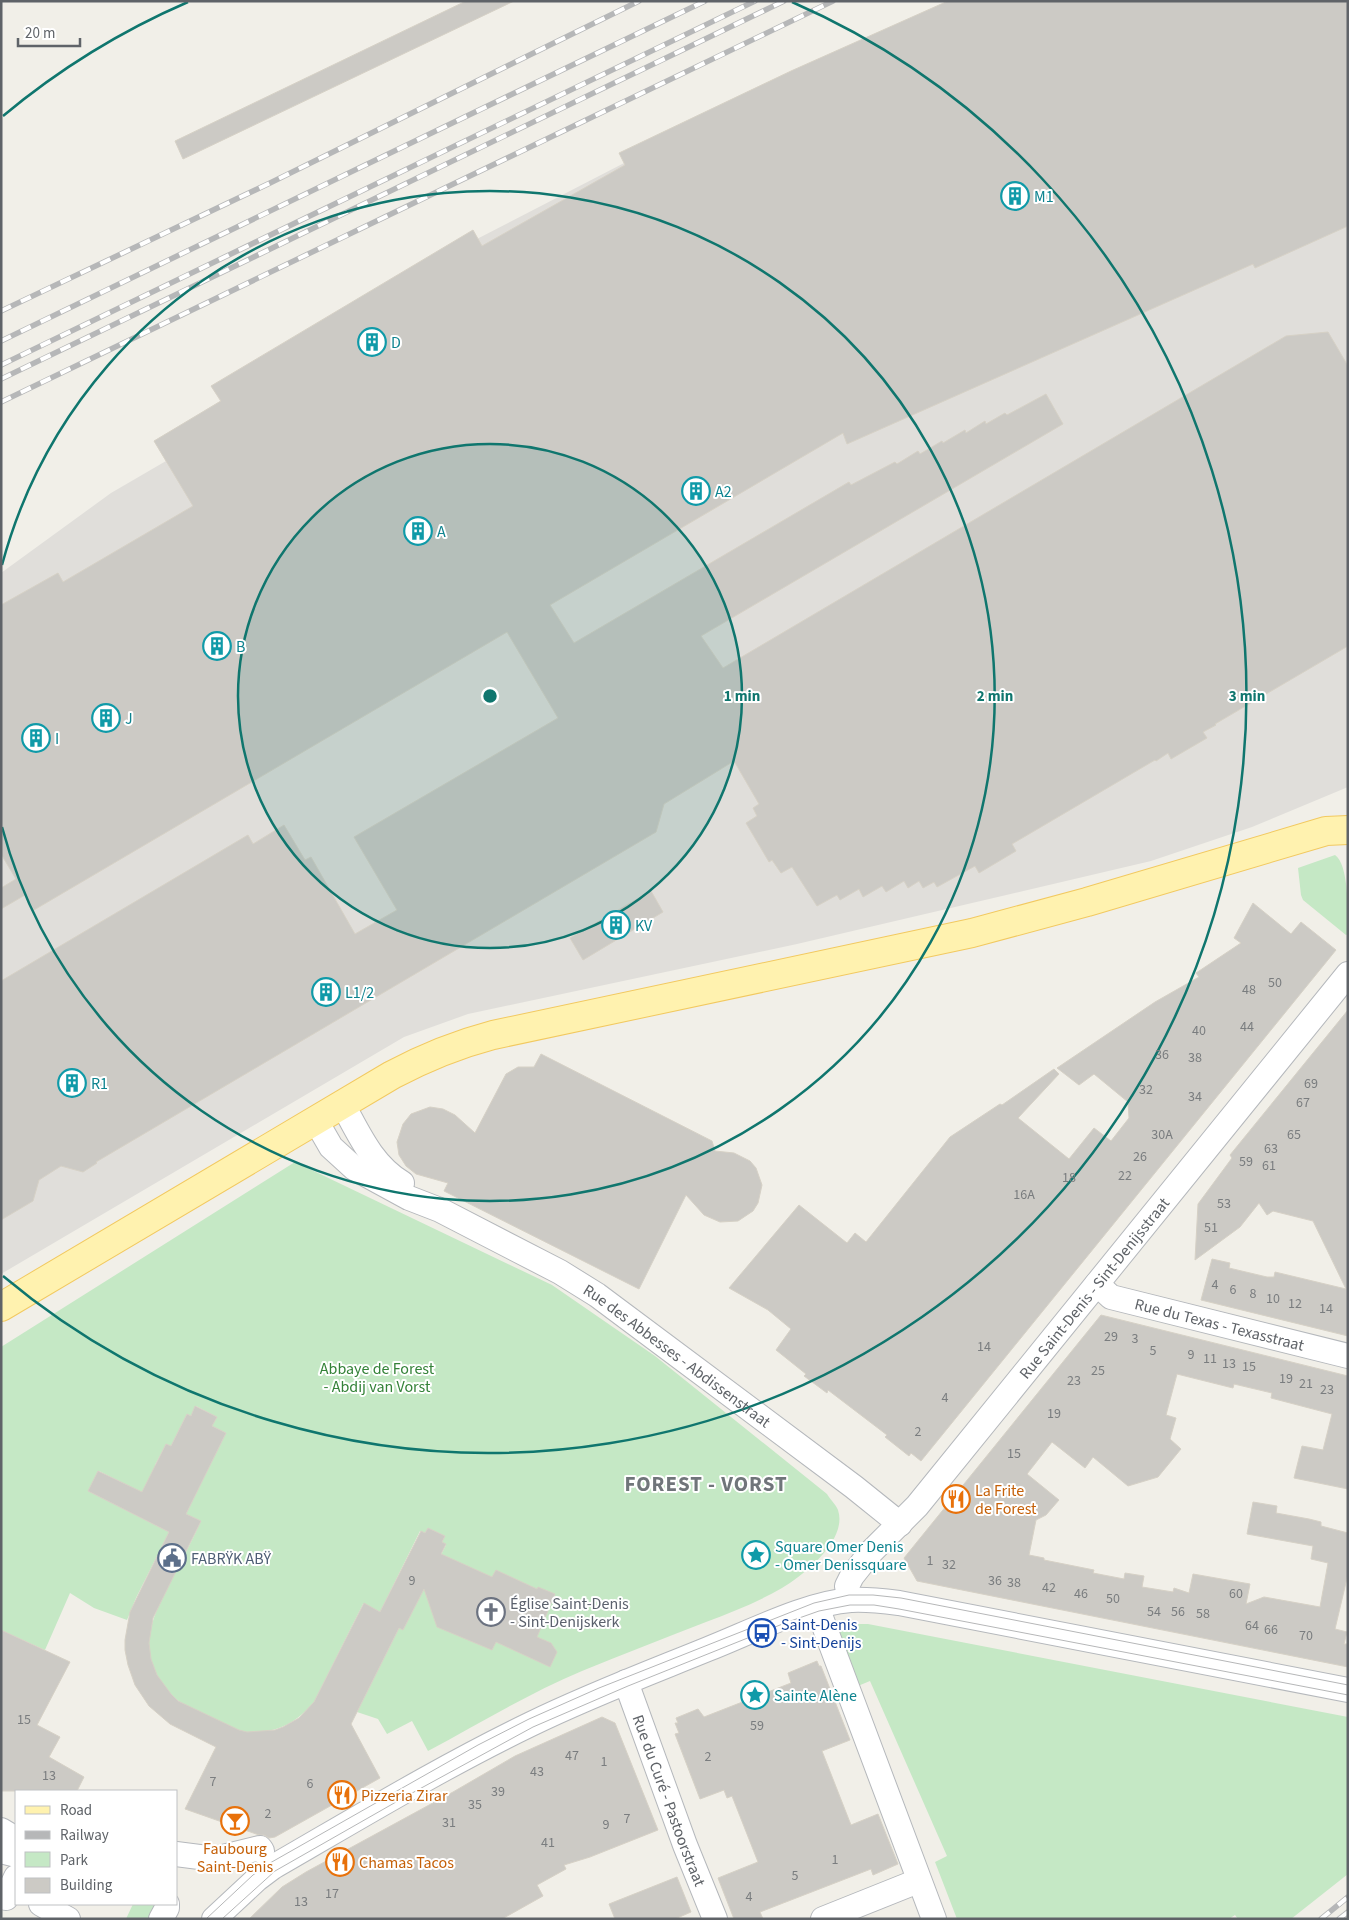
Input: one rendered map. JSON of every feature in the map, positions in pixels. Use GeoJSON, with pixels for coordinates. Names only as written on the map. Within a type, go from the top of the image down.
{"type":"FeatureCollection","features":[{"type":"Feature","properties":{"kind":"main road"},"geometry":{"type":"LineString","coordinates":[[1,1307],[392,1075],[429,1056],[469,1041],[972,933],[1087,902],[1326,831],[1348,830]]}},
{"type":"Feature","properties":{"kind":"street","name":"Rue Saint-Denis - Sint-Denijsstraat"},"geometry":{"type":"LineString","coordinates":[[850,1600],[847,1586],[849,1580],[871,1552],[917,1506],[1348,974]]}},
{"type":"Feature","properties":{"kind":"street","name":"Rue des Abbesses - Abdissenstraat"},"geometry":{"type":"LineString","coordinates":[[343,1105],[369,1152],[388,1174],[440,1210]]}},
{"type":"Feature","properties":{"kind":"street","name":"Rue des Abbesses - Abdissenstraat"},"geometry":{"type":"LineString","coordinates":[[316,1121],[331,1147],[354,1168],[409,1198],[440,1210],[560,1272],[597,1294],[854,1487],[900,1524]]}},
{"type":"Feature","properties":{"kind":"street","name":"Rue du Texas - Texasstraat"},"geometry":{"type":"LineString","coordinates":[[1097,1284],[1111,1297],[1348,1356]]}},
{"type":"Feature","properties":{"kind":"street"},"geometry":{"type":"LineString","coordinates":[[214,1919],[273,1867],[480,1749],[531,1723],[626,1682],[817,1607],[850,1600],[874,1600],[899,1604],[1348,1690]]}},
{"type":"Feature","properties":{"kind":"street"},"geometry":{"type":"LineString","coordinates":[[817,1607],[918,1881],[934,1919]]}},
{"type":"Feature","properties":{"kind":"street","name":"Rue du Curé - Pastoorstraat"},"geometry":{"type":"LineString","coordinates":[[626,1682],[686,1845],[716,1919]]}},
{"type":"Feature","properties":{"kind":"street"},"geometry":{"type":"LineString","coordinates":[[1,1830],[15,1838]]}},
{"type":"Feature","properties":{"kind":"street"},"geometry":{"type":"LineString","coordinates":[[178,1854],[215,1859],[265,1847]]}},
{"type":"Feature","properties":{"kind":"street"},"geometry":{"type":"LineString","coordinates":[[1,1851],[15,1855]]}},
{"type":"Feature","properties":{"kind":"street"},"geometry":{"type":"LineString","coordinates":[[1,1895],[6,1898],[15,1880]]}},
{"type":"Feature","properties":{"kind":"street"},"geometry":{"type":"LineString","coordinates":[[823,1919],[918,1881]]}},
{"type":"Feature","properties":{"kind":"street"},"geometry":{"type":"LineString","coordinates":[[1,1904],[15,1902]]}},
{"type":"Feature","properties":{"kind":"street"},"geometry":{"type":"LineString","coordinates":[[43,1905],[68,1919]]}},
{"type":"Feature","properties":{"kind":"street"},"geometry":{"type":"LineString","coordinates":[[161,1919],[167,1905]]}},
{"type":"Feature","properties":{"kind":"shaded area"},"geometry":{"type":"Polygon","coordinates":[[[1348,1],[1348,787],[1252,827],[1151,861],[797,944],[468,1014],[404,1037],[1,1274],[1,573],[111,493],[166,461],[154,441],[220,401],[211,386],[475,240],[628,161],[1348,1]]]}},
{"type":"Feature","properties":{"kind":"green space"},"geometry":{"type":"Polygon","coordinates":[[[1335,855],[1340,860],[1343,868],[1347,890],[1348,934],[1346,935],[1303,900],[1301,895],[1298,868],[1335,855]]]}},
{"type":"Feature","properties":{"kind":"green space","name":"Abbaye de Forest - Abdij van Vorst"},"geometry":{"type":"Polygon","coordinates":[[[295,1162],[552,1285],[655,1356],[827,1494],[838,1510],[839,1521],[837,1533],[822,1555],[801,1575],[773,1593],[735,1611],[613,1658],[562,1680],[428,1751],[412,1721],[387,1734],[378,1719],[357,1712],[399,1628],[403,1630],[446,1545],[442,1542],[445,1536],[428,1528],[425,1533],[420,1531],[380,1612],[363,1604],[314,1702],[299,1717],[274,1730],[261,1732],[241,1731],[204,1715],[175,1699],[162,1683],[155,1670],[149,1650],[150,1634],[157,1610],[201,1521],[186,1514],[226,1433],[212,1426],[217,1417],[196,1406],[191,1416],[187,1414],[171,1446],[166,1444],[155,1465],[160,1468],[147,1495],[99,1471],[88,1491],[169,1532],[127,1620],[94,1608],[70,1593],[45,1650],[1,1630],[1,1347],[295,1162]]]}},
{"type":"Feature","properties":{"kind":"green space"},"geometry":{"type":"Polygon","coordinates":[[[855,1624],[868,1624],[1348,1717],[1348,1874],[1291,1919],[1238,1919],[1235,1915],[1229,1919],[957,1919],[935,1862],[947,1856],[870,1681],[853,1688],[835,1634],[855,1624]]]}},
{"type":"Feature","properties":{"kind":"green space"},"geometry":{"type":"Polygon","coordinates":[[[133,1905],[153,1905],[160,1908],[155,1919],[126,1919],[133,1905]]]}},
{"type":"Feature","properties":{"kind":"building"},"geometry":{"type":"Polygon","coordinates":[[[466,1],[514,1],[183,159],[175,141],[466,1]]]}},
{"type":"Feature","properties":{"kind":"building"},"geometry":{"type":"Polygon","coordinates":[[[948,1],[1348,1],[1348,226],[1255,268],[1253,264],[847,444],[843,433],[550,605],[574,643],[849,482],[851,485],[895,462],[897,464],[918,451],[920,454],[965,430],[966,433],[985,421],[986,424],[1005,413],[1007,415],[1046,394],[1063,424],[701,636],[723,668],[1286,336],[1328,332],[1348,366],[1348,646],[1215,724],[1203,732],[1207,738],[1171,759],[1168,753],[1155,760],[1012,844],[1016,851],[979,873],[975,866],[937,887],[934,882],[923,888],[919,881],[908,888],[904,881],[886,892],[882,886],[863,897],[859,889],[840,900],[837,895],[817,906],[792,867],[781,873],[772,860],[769,862],[746,823],[757,816],[753,808],[759,804],[734,761],[664,804],[656,832],[96,1162],[83,1172],[61,1166],[39,1180],[33,1201],[1,1220],[1,981],[248,835],[253,844],[284,825],[305,860],[311,857],[355,934],[397,910],[354,837],[558,718],[507,632],[34,910],[25,895],[1,909],[1,888],[16,879],[1,854],[1,605],[58,573],[63,582],[193,506],[154,441],[221,401],[211,386],[473,230],[482,246],[625,165],[619,153],[791,71],[948,1]]]}},
{"type":"Feature","properties":{"kind":"building","name":"KV"},"geometry":{"type":"Polygon","coordinates":[[[651,891],[663,912],[583,960],[570,938],[651,891]]]}},
{"type":"Feature","properties":{"kind":"building"},"geometry":{"type":"Polygon","coordinates":[[[1253,903],[1291,934],[1301,922],[1336,950],[921,1461],[911,1453],[909,1456],[885,1437],[887,1435],[828,1390],[827,1393],[804,1376],[806,1374],[776,1350],[791,1329],[768,1310],[729,1288],[799,1205],[847,1243],[855,1233],[866,1242],[950,1137],[1000,1104],[1002,1105],[1054,1069],[1059,1074],[1018,1118],[1069,1159],[1094,1128],[1111,1141],[1129,1118],[1128,1102],[1094,1074],[1079,1085],[1057,1068],[1155,1002],[1199,977],[1196,973],[1241,943],[1234,938],[1253,903]]]}},
{"type":"Feature","properties":{"kind":"building"},"geometry":{"type":"Polygon","coordinates":[[[1348,1010],[1348,1336],[1201,1300],[1212,1259],[1230,1263],[1229,1268],[1267,1277],[1274,1277],[1275,1272],[1346,1289],[1313,1221],[1273,1211],[1267,1215],[1259,1203],[1240,1227],[1195,1260],[1198,1204],[1232,1158],[1230,1155],[1348,1010]]]}},
{"type":"Feature","properties":{"kind":"building"},"geometry":{"type":"Polygon","coordinates":[[[541,1054],[712,1141],[715,1151],[734,1153],[750,1161],[756,1168],[762,1185],[758,1203],[753,1211],[738,1221],[720,1222],[704,1215],[686,1195],[639,1289],[444,1191],[448,1183],[416,1174],[406,1166],[399,1155],[397,1142],[403,1124],[411,1114],[430,1107],[443,1109],[455,1115],[475,1133],[506,1074],[518,1067],[534,1067],[541,1054]]]}},
{"type":"Feature","properties":{"kind":"building"},"geometry":{"type":"Polygon","coordinates":[[[1101,1315],[1348,1376],[1348,1489],[1294,1478],[1302,1446],[1323,1450],[1332,1414],[1271,1398],[1272,1393],[1234,1384],[1233,1388],[1177,1374],[1166,1415],[1176,1418],[1170,1439],[1181,1449],[1158,1477],[1128,1486],[1093,1457],[1085,1468],[1052,1442],[1027,1474],[1059,1500],[1046,1515],[1036,1520],[1029,1555],[1094,1570],[1093,1573],[1124,1579],[1125,1573],[1144,1576],[1142,1587],[1173,1592],[1174,1588],[1189,1593],[1193,1574],[1250,1584],[1246,1604],[1264,1597],[1320,1607],[1328,1563],[1311,1559],[1313,1546],[1247,1534],[1253,1502],[1277,1506],[1276,1513],[1321,1522],[1321,1526],[1348,1533],[1348,1574],[1335,1629],[1347,1632],[1344,1644],[1348,1644],[1348,1667],[917,1581],[904,1558],[1101,1315]]]}},
{"type":"Feature","properties":{"kind":"building"},"geometry":{"type":"Polygon","coordinates":[[[195,1406],[217,1417],[212,1426],[226,1433],[186,1514],[201,1521],[153,1618],[149,1643],[151,1659],[157,1675],[178,1701],[247,1732],[275,1730],[299,1718],[314,1702],[364,1603],[380,1612],[421,1531],[425,1533],[428,1528],[445,1536],[442,1542],[446,1544],[441,1554],[492,1577],[496,1570],[537,1589],[538,1587],[555,1594],[537,1637],[551,1643],[557,1652],[550,1667],[496,1642],[492,1650],[437,1627],[424,1589],[403,1630],[399,1628],[351,1724],[380,1778],[275,1837],[269,1838],[185,1809],[216,1747],[170,1724],[149,1706],[135,1685],[125,1650],[130,1612],[169,1532],[88,1491],[98,1471],[142,1492],[166,1444],[171,1446],[187,1414],[191,1416],[195,1406]]]}},
{"type":"Feature","properties":{"kind":"building"},"geometry":{"type":"Polygon","coordinates":[[[1,1630],[70,1662],[37,1725],[60,1737],[49,1757],[84,1777],[78,1790],[1,1791],[1,1630]]]}},
{"type":"Feature","properties":{"kind":"building"},"geometry":{"type":"Polygon","coordinates":[[[817,1661],[819,1666],[821,1666],[850,1740],[822,1751],[851,1825],[878,1814],[898,1864],[873,1875],[871,1869],[760,1912],[763,1919],[734,1919],[718,1878],[758,1862],[732,1796],[727,1798],[724,1790],[700,1799],[675,1734],[679,1733],[675,1723],[678,1723],[676,1718],[698,1709],[704,1717],[791,1683],[788,1673],[817,1661]]]}},
{"type":"Feature","properties":{"kind":"building"},"geometry":{"type":"Polygon","coordinates":[[[602,1717],[615,1723],[658,1830],[590,1857],[564,1865],[566,1869],[537,1885],[543,1896],[502,1919],[249,1919],[282,1887],[306,1872],[515,1756],[602,1717]]]}},
{"type":"Feature","properties":{"kind":"building"},"geometry":{"type":"Polygon","coordinates":[[[677,1877],[691,1912],[675,1919],[615,1919],[609,1904],[677,1877]]]}},
{"type":"Feature","properties":{"kind":"tram line"},"geometry":{"type":"LineString","coordinates":[[206,1919],[253,1875],[270,1863],[478,1745],[529,1719],[599,1688],[814,1603],[849,1595],[901,1598],[1348,1685]]}},
{"type":"Feature","properties":{"kind":"tram line"},"geometry":{"type":"LineString","coordinates":[[222,1919],[275,1871],[533,1727],[628,1686],[819,1611],[850,1605],[874,1605],[1348,1695]]}},
{"type":"Feature","properties":{"kind":"railway"},"geometry":{"type":"LineString","coordinates":[[1,311],[270,183],[639,1]]}},
{"type":"Feature","properties":{"kind":"railway"},"geometry":{"type":"LineString","coordinates":[[1,341],[705,1]]}},
{"type":"Feature","properties":{"kind":"railway"},"geometry":{"type":"LineString","coordinates":[[1,365],[755,1]]}},
{"type":"Feature","properties":{"kind":"railway"},"geometry":{"type":"LineString","coordinates":[[1,379],[784,1]]}},
{"type":"Feature","properties":{"kind":"railway"},"geometry":{"type":"LineString","coordinates":[[1,402],[833,1]]}},
{"type":"Feature","properties":{"kind":"railway"},"geometry":{"type":"LineString","coordinates":[[1321,1919],[1348,1897]]}},
{"type":"Feature","properties":{"kind":"railway"},"geometry":{"type":"LineString","coordinates":[[1339,1919],[1348,1912]]}},
{"type":"Feature","properties":{"kind":"place","name":"M1"},"geometry":{"type":"Point","coordinates":[1015,196]}},
{"type":"Feature","properties":{"kind":"place","name":"D"},"geometry":{"type":"Point","coordinates":[372,342]}},
{"type":"Feature","properties":{"kind":"place","name":"A2"},"geometry":{"type":"Point","coordinates":[696,491]}},
{"type":"Feature","properties":{"kind":"place","name":"A"},"geometry":{"type":"Point","coordinates":[418,531]}},
{"type":"Feature","properties":{"kind":"place","name":"B"},"geometry":{"type":"Point","coordinates":[217,646]}},
{"type":"Feature","properties":{"kind":"place","name":"J"},"geometry":{"type":"Point","coordinates":[106,718]}},
{"type":"Feature","properties":{"kind":"place","name":"I"},"geometry":{"type":"Point","coordinates":[36,738]}},
{"type":"Feature","properties":{"kind":"place","name":"KV"},"geometry":{"type":"Point","coordinates":[616,925]}},
{"type":"Feature","properties":{"kind":"place","name":"L1/2"},"geometry":{"type":"Point","coordinates":[326,992]}},
{"type":"Feature","properties":{"kind":"place","name":"R1"},"geometry":{"type":"Point","coordinates":[72,1083]}},
{"type":"Feature","properties":{"kind":"place","name":"La Frite de Forest"},"geometry":{"type":"Point","coordinates":[956,1499]}},
{"type":"Feature","properties":{"kind":"place","name":"Square Omer Denis - Omer Denissquare"},"geometry":{"type":"Point","coordinates":[756,1555]}},
{"type":"Feature","properties":{"kind":"place","name":"FABRŸK ABŸ"},"geometry":{"type":"Point","coordinates":[172,1558]}},
{"type":"Feature","properties":{"kind":"place","name":"Église Saint-Denis - Sint-Denijskerk"},"geometry":{"type":"Point","coordinates":[491,1612]}},
{"type":"Feature","properties":{"kind":"place","name":"Saint-Denis - Sint-Denijs"},"geometry":{"type":"Point","coordinates":[762,1633]}},
{"type":"Feature","properties":{"kind":"place","name":"Sainte Alène"},"geometry":{"type":"Point","coordinates":[755,1695]}},
{"type":"Feature","properties":{"kind":"place","name":"Pizzeria Zirar"},"geometry":{"type":"Point","coordinates":[342,1795]}},
{"type":"Feature","properties":{"kind":"place","name":"Faubourg Saint-Denis"},"geometry":{"type":"Point","coordinates":[235,1821]}},
{"type":"Feature","properties":{"kind":"place","name":"Chamas Tacos"},"geometry":{"type":"Point","coordinates":[340,1862]}},
{"type":"Feature","properties":{"kind":"district","name":"FOREST - VORST"},"geometry":{"type":"Point","coordinates":[706,1484]}}]}
